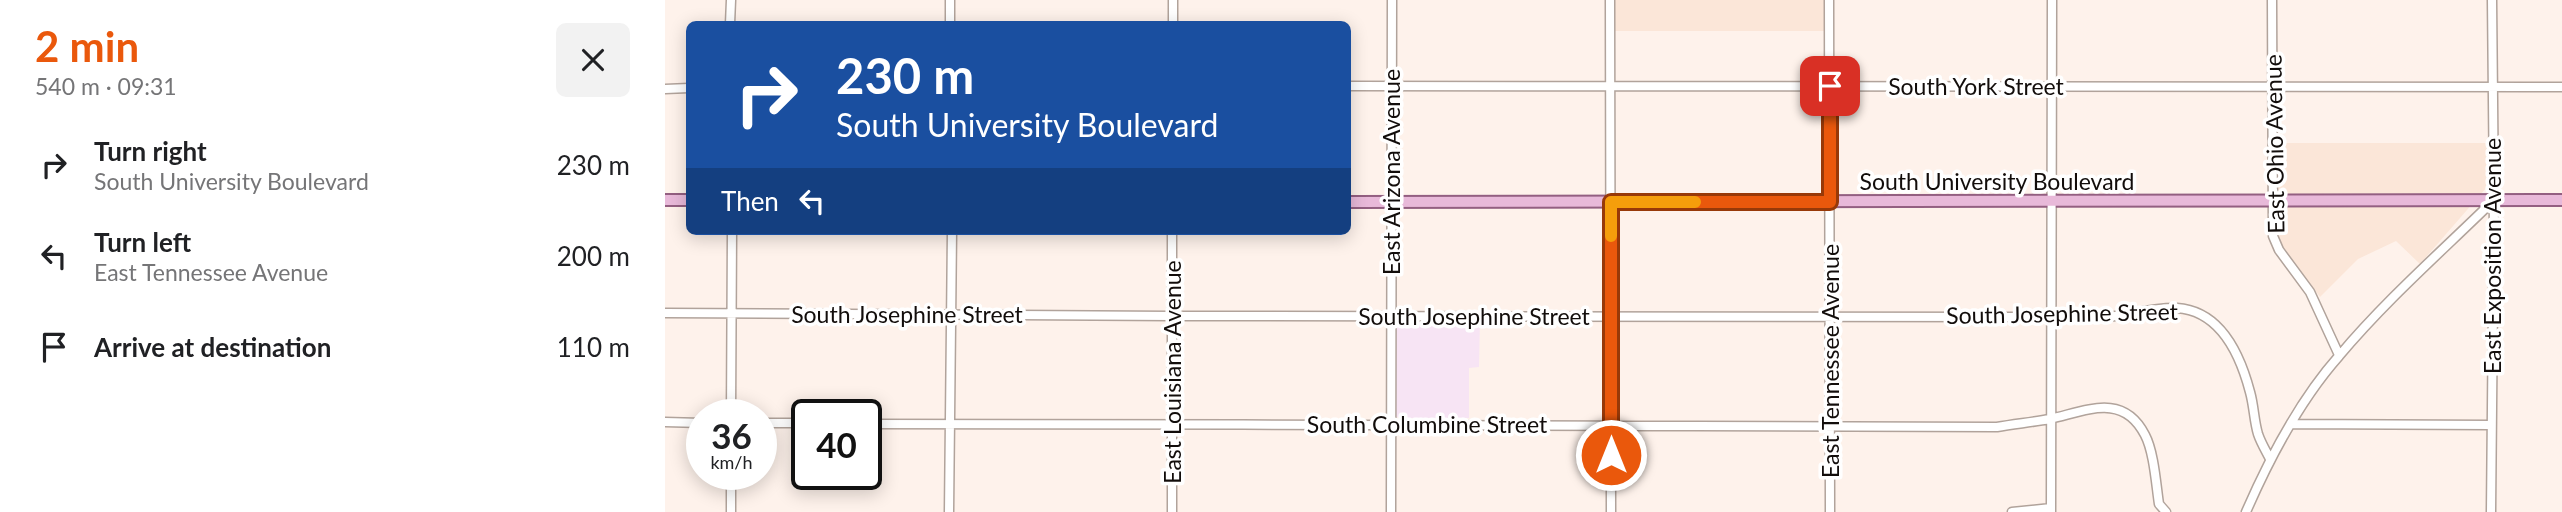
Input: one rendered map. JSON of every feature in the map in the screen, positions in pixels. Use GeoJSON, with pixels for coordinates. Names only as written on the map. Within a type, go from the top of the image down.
{"type":"FeatureCollection","features":[{"type":"Feature","properties":{"kind":"main road"},"geometry":{"type":"LineString","coordinates":[[665,200],[686,200]]}},
{"type":"Feature","properties":{"kind":"main road","name":"South University Boulevard"},"geometry":{"type":"LineString","coordinates":[[1351,202],[2562,200]]}},
{"type":"Feature","properties":{"kind":"street"},"geometry":{"type":"LineString","coordinates":[[730,21],[731,0]]}},
{"type":"Feature","properties":{"kind":"street"},"geometry":{"type":"LineString","coordinates":[[950,0],[950,21]]}},
{"type":"Feature","properties":{"kind":"street"},"geometry":{"type":"LineString","coordinates":[[1173,0],[1173,21]]}},
{"type":"Feature","properties":{"kind":"street","name":"East Arizona Avenue"},"geometry":{"type":"LineString","coordinates":[[1391,512],[1392,0]]}},
{"type":"Feature","properties":{"kind":"street"},"geometry":{"type":"LineString","coordinates":[[1610,0],[1611,512]]}},
{"type":"Feature","properties":{"kind":"street","name":"East Tennessee Avenue"},"geometry":{"type":"LineString","coordinates":[[1829,0],[1830,512]]}},
{"type":"Feature","properties":{"kind":"street"},"geometry":{"type":"LineString","coordinates":[[2012,512],[2051,510],[2052,0]]}},
{"type":"Feature","properties":{"kind":"street","name":"East Ohio Avenue"},"geometry":{"type":"LineString","coordinates":[[2272,0],[2272,226],[2277,246],[2310,292],[2339,355]]}},
{"type":"Feature","properties":{"kind":"street","name":"East Exposition Avenue"},"geometry":{"type":"LineString","coordinates":[[2491,512],[2494,200],[2492,0]]}},
{"type":"Feature","properties":{"kind":"street","name":"South York Street"},"geometry":{"type":"LineString","coordinates":[[1351,86],[2562,87]]}},
{"type":"Feature","properties":{"kind":"street"},"geometry":{"type":"LineString","coordinates":[[665,89],[686,88]]}},
{"type":"Feature","properties":{"kind":"street"},"geometry":{"type":"LineString","coordinates":[[2246,512],[2270,459],[2305,400],[2339,355],[2494,200]]}},
{"type":"Feature","properties":{"kind":"street"},"geometry":{"type":"LineString","coordinates":[[731,399],[732,235]]}},
{"type":"Feature","properties":{"kind":"street"},"geometry":{"type":"LineString","coordinates":[[949,512],[952,235]]}},
{"type":"Feature","properties":{"kind":"street","name":"East Louisiana Avenue"},"geometry":{"type":"LineString","coordinates":[[1172,235],[1172,512]]}},
{"type":"Feature","properties":{"kind":"street","name":"South Josephine Street"},"geometry":{"type":"LineString","coordinates":[[665,313],[2052,317],[2121,316],[2161,308],[2179,308],[2195,311],[2209,318],[2231,342],[2250,391],[2258,436],[2270,459]]}},
{"type":"Feature","properties":{"kind":"street","name":"South Columbine Street"},"geometry":{"type":"LineString","coordinates":[[882,424],[1997,427],[2052,418],[2090,408],[2111,407],[2134,417],[2146,437],[2159,503],[2166,512]]}},
{"type":"Feature","properties":{"kind":"street"},"geometry":{"type":"LineString","coordinates":[[665,422],[686,423]]}},
{"type":"Feature","properties":{"kind":"street"},"geometry":{"type":"LineString","coordinates":[[2292,424],[2491,425]]}},
{"type":"Feature","properties":{"kind":"street"},"geometry":{"type":"LineString","coordinates":[[731,490],[731,512]]}},
{"type":"Feature","properties":{"kind":"shaded area"},"geometry":{"type":"Polygon","coordinates":[[[1615,0],[1827,0],[1827,31],[1615,31],[1615,0]]]}},
{"type":"Feature","properties":{"kind":"shaded area"},"geometry":{"type":"Polygon","coordinates":[[[2275,143],[2487,143],[2487,187],[2420,264],[2396,241],[2358,259],[2320,297],[2276,237],[2275,143]]]}},
{"type":"Feature","properties":{"kind":"shaded area"},"geometry":{"type":"Polygon","coordinates":[[[1400,320],[1480,320],[1479,367],[1469,368],[1469,418],[1396,416],[1396,323],[1400,320]]]}},
{"type":"Feature","properties":{"kind":"slow traffic"},"geometry":{"type":"LineString","coordinates":[[1611,236],[1611,202],[1695,202]]}},
{"type":"Feature","properties":{"kind":"route"},"geometry":{"type":"LineString","coordinates":[[1611,455],[1611,202],[1830,202],[1830,86]]}}]}
